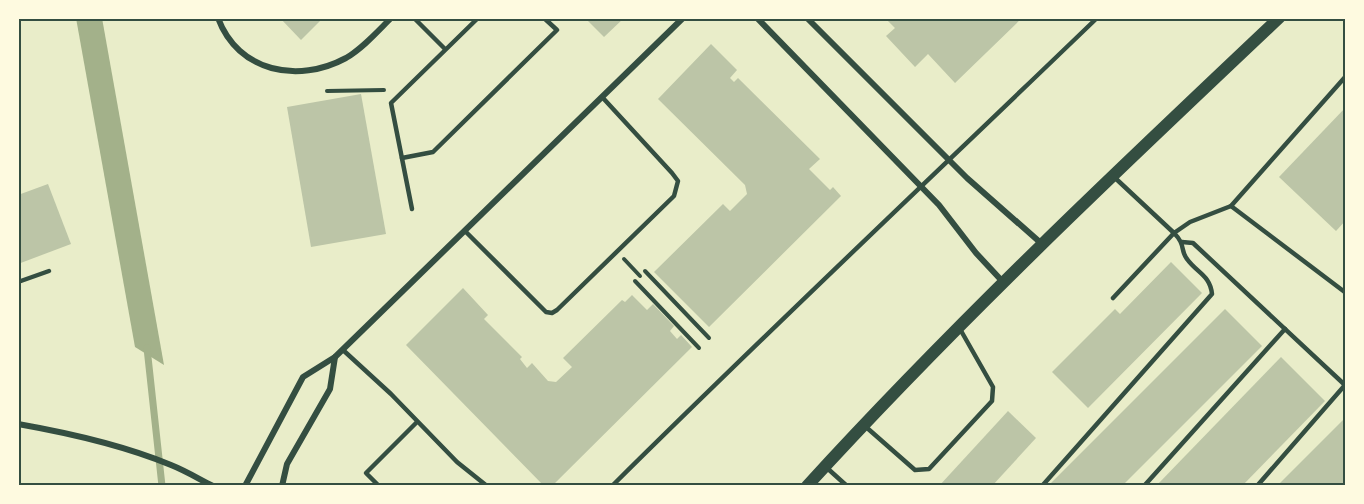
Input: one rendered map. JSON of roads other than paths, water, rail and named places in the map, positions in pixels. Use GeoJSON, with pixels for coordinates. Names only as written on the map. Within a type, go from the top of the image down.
{"type":"FeatureCollection","features":[{"type":"Feature","properties":{"kind":"main road"},"geometry":{"type":"LineString","coordinates":[[807,486],[1003,282],[1280,18]]}},
{"type":"Feature","properties":{"kind":"street"},"geometry":{"type":"LineString","coordinates":[[218,18],[230,42],[255,61],[274,68],[306,72],[348,57],[364,45],[391,18]]}},
{"type":"Feature","properties":{"kind":"street"},"geometry":{"type":"LineString","coordinates":[[244,486],[303,377],[343,350],[683,18]]}},
{"type":"Feature","properties":{"kind":"street"},"geometry":{"type":"LineString","coordinates":[[757,18],[939,205],[1003,282]]}},
{"type":"Feature","properties":{"kind":"street"},"geometry":{"type":"LineString","coordinates":[[807,18],[949,161],[1042,244]]}},
{"type":"Feature","properties":{"kind":"street"},"geometry":{"type":"LineString","coordinates":[[282,486],[288,464],[330,389],[335,357]]}},
{"type":"Feature","properties":{"kind":"street"},"geometry":{"type":"LineString","coordinates":[[18,424],[48,429],[123,449],[172,465],[213,486]]}},
{"type":"Feature","properties":{"kind":"lane"},"geometry":{"type":"LineString","coordinates":[[414,18],[445,49]]}},
{"type":"Feature","properties":{"kind":"lane"},"geometry":{"type":"LineString","coordinates":[[412,209],[391,103],[478,18]]}},
{"type":"Feature","properties":{"kind":"lane"},"geometry":{"type":"LineString","coordinates":[[402,158],[433,152],[474,112],[557,30],[544,18]]}},
{"type":"Feature","properties":{"kind":"lane"},"geometry":{"type":"LineString","coordinates":[[612,486],[751,348],[1097,18]]}},
{"type":"Feature","properties":{"kind":"lane"},"geometry":{"type":"LineString","coordinates":[[1113,298],[1174,233],[1190,222],[1231,206],[1346,76]]}},
{"type":"Feature","properties":{"kind":"lane"},"geometry":{"type":"LineString","coordinates":[[465,231],[546,312],[552,313],[557,310],[674,196],[678,181],[603,98]]}},
{"type":"Feature","properties":{"kind":"lane"},"geometry":{"type":"LineString","coordinates":[[1042,486],[1212,294],[1211,283],[1184,257],[1182,242],[1113,176]]}},
{"type":"Feature","properties":{"kind":"lane"},"geometry":{"type":"LineString","coordinates":[[1231,206],[1346,293]]}},
{"type":"Feature","properties":{"kind":"lane"},"geometry":{"type":"LineString","coordinates":[[1182,242],[1193,243],[1346,385],[1257,486]]}},
{"type":"Feature","properties":{"kind":"lane"},"geometry":{"type":"LineString","coordinates":[[18,282],[49,271]]}},
{"type":"Feature","properties":{"kind":"lane"},"geometry":{"type":"LineString","coordinates":[[864,425],[915,470],[929,469],[992,401],[993,387],[959,327]]}},
{"type":"Feature","properties":{"kind":"lane"},"geometry":{"type":"LineString","coordinates":[[1144,486],[1285,329]]}},
{"type":"Feature","properties":{"kind":"lane"},"geometry":{"type":"LineString","coordinates":[[343,350],[391,394],[457,462],[487,486]]}},
{"type":"Feature","properties":{"kind":"lane"},"geometry":{"type":"LineString","coordinates":[[379,486],[366,473],[417,422]]}},
{"type":"Feature","properties":{"kind":"lane"},"geometry":{"type":"LineString","coordinates":[[825,466],[847,486]]}},
{"type":"Feature","properties":{"kind":"waterway"},"geometry":{"type":"LineString","coordinates":[[147,348],[162,486]]}}]}
